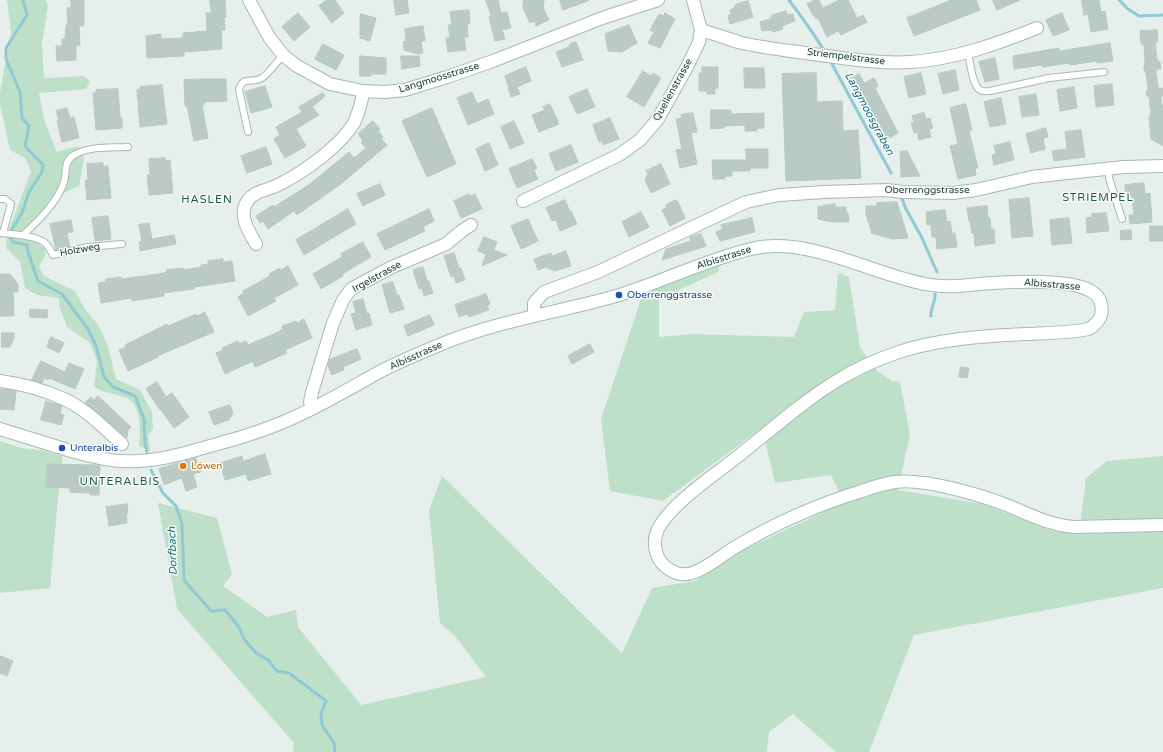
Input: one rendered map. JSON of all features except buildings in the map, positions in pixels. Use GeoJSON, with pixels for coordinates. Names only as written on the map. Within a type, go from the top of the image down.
{"type":"FeatureCollection","features":[{"type":"Feature","properties":{"kind":"street","name":"Langmoosstrasse"},"geometry":{"type":"LineString","coordinates":[[249,0],[269,37],[283,55],[297,66],[330,84],[363,92],[384,92],[411,88],[493,61],[605,17],[658,0]]}},
{"type":"Feature","properties":{"kind":"street"},"geometry":{"type":"LineString","coordinates":[[693,0],[701,30]]}},
{"type":"Feature","properties":{"kind":"street","name":"Striempelstrasse"},"geometry":{"type":"LineString","coordinates":[[701,30],[761,47],[860,61],[887,63],[911,62],[941,58],[968,52],[1037,28]]}},
{"type":"Feature","properties":{"kind":"street","name":"Quellenstrasse"},"geometry":{"type":"LineString","coordinates":[[523,201],[619,155],[640,140],[658,119],[669,101],[699,42],[701,30]]}},
{"type":"Feature","properties":{"kind":"street"},"geometry":{"type":"LineString","coordinates":[[256,244],[248,230],[243,212],[246,202],[253,195],[278,186],[323,156],[342,138],[354,122],[359,111],[363,92]]}},
{"type":"Feature","properties":{"kind":"street","name":"Oberrenggstrasse"},"geometry":{"type":"LineString","coordinates":[[535,315],[534,303],[544,292],[598,272],[746,202],[780,195],[824,192],[886,190],[903,192],[953,193],[976,190],[1032,178],[1124,167],[1163,166]]}},
{"type":"Feature","properties":{"kind":"street","name":"Irgelstrasse"},"geometry":{"type":"LineString","coordinates":[[313,408],[310,402],[312,392],[333,323],[343,300],[351,289],[390,268],[446,244],[471,225]]}},
{"type":"Feature","properties":{"kind":"street","name":"Albisstrasse"},"geometry":{"type":"LineString","coordinates":[[0,429],[92,457],[121,461],[154,460],[230,441],[285,422],[383,370],[452,340],[493,326],[619,295],[717,259],[754,248],[783,247],[829,255],[912,281],[940,286],[1003,282],[1034,282],[1080,286],[1089,289],[1096,294],[1102,311],[1096,324],[1089,329],[975,338],[927,345],[900,352],[875,361],[838,380],[798,408],[681,503],[668,516],[659,528],[655,542],[656,552],[660,561],[670,570],[679,574],[693,573],[737,545],[810,510],[839,498],[877,486],[904,481],[921,482],[976,495],[1006,505],[1051,524],[1062,526],[1163,525]]}},
{"type":"Feature","properties":{"kind":"street"},"geometry":{"type":"LineString","coordinates":[[0,381],[40,390],[67,400],[83,410],[122,444]]}},
{"type":"Feature","properties":{"kind":"lane"},"geometry":{"type":"LineString","coordinates":[[968,52],[975,83],[979,89],[984,91],[1050,78],[1104,72]]}},
{"type":"Feature","properties":{"kind":"lane"},"geometry":{"type":"LineString","coordinates":[[248,132],[239,90],[240,85],[245,81],[262,78],[283,55]]}},
{"type":"Feature","properties":{"kind":"lane"},"geometry":{"type":"LineString","coordinates":[[0,198],[5,198],[11,204],[2,233],[23,236],[56,198],[64,182],[67,162],[74,155],[89,150],[128,147]]}},
{"type":"Feature","properties":{"kind":"lane"},"geometry":{"type":"LineString","coordinates":[[1108,169],[1109,178],[1122,219]]}},
{"type":"Feature","properties":{"kind":"lane","name":"Holzweg"},"geometry":{"type":"LineString","coordinates":[[23,236],[43,242],[52,255],[88,247],[122,244]]}},
{"type":"Feature","properties":{"kind":"green space"},"geometry":{"type":"Polygon","coordinates":[[[7,0],[46,0],[48,5],[42,45],[44,78],[84,76],[90,82],[86,89],[39,93],[45,123],[57,152],[78,146],[84,158],[79,186],[50,199],[31,228],[30,238],[45,249],[45,257],[39,266],[44,276],[75,291],[85,309],[99,326],[108,346],[116,379],[140,390],[152,412],[153,429],[148,435],[150,450],[139,446],[139,416],[131,401],[102,391],[94,386],[97,361],[90,343],[67,327],[59,305],[59,298],[37,295],[25,288],[20,262],[6,248],[7,235],[31,171],[25,158],[10,150],[0,105],[0,92],[11,33],[7,0]]]}},
{"type":"Feature","properties":{"kind":"green space"},"geometry":{"type":"Polygon","coordinates":[[[720,264],[718,272],[659,299],[659,337],[693,334],[794,337],[804,312],[835,310],[838,273],[849,277],[860,347],[877,371],[892,381],[900,382],[910,435],[898,490],[983,504],[1052,531],[1079,534],[1086,478],[1107,461],[1163,456],[1163,588],[914,635],[869,752],[836,752],[793,714],[769,732],[767,752],[293,752],[294,743],[177,609],[158,503],[217,518],[232,574],[223,586],[267,617],[296,610],[298,627],[361,705],[486,677],[455,636],[440,623],[429,510],[442,476],[622,653],[652,588],[695,581],[739,552],[844,502],[831,475],[775,483],[762,428],[663,501],[610,491],[601,419],[643,293],[720,264]]]}},
{"type":"Feature","properties":{"kind":"green space"},"geometry":{"type":"Polygon","coordinates":[[[0,441],[21,448],[46,451],[62,456],[62,464],[46,464],[46,487],[59,488],[50,588],[0,593],[0,441]]]}},
{"type":"Feature","properties":{"kind":"waterway"},"geometry":{"type":"LineString","coordinates":[[23,0],[27,15],[6,48],[6,59],[20,92],[22,118],[29,126],[25,146],[43,165],[42,172],[29,192],[22,213],[12,229],[11,239],[13,242],[27,245],[38,281],[62,294],[88,329],[96,346],[104,377],[113,387],[135,396],[144,419],[147,452]]}},
{"type":"Feature","properties":{"kind":"waterway","name":"Langmoosgraben"},"geometry":{"type":"LineString","coordinates":[[789,0],[823,49]]}},
{"type":"Feature","properties":{"kind":"waterway"},"geometry":{"type":"LineString","coordinates":[[1119,0],[1128,9],[1139,16],[1163,15]]}},
{"type":"Feature","properties":{"kind":"waterway","name":"Langmoosgraben"},"geometry":{"type":"LineString","coordinates":[[832,64],[891,173]]}},
{"type":"Feature","properties":{"kind":"waterway","name":"Langmoosgraben"},"geometry":{"type":"LineString","coordinates":[[901,196],[937,272]]}},
{"type":"Feature","properties":{"kind":"waterway","name":"Langmoosgraben"},"geometry":{"type":"LineString","coordinates":[[931,316],[935,294]]}},
{"type":"Feature","properties":{"kind":"waterway","name":"Dorfbach"},"geometry":{"type":"LineString","coordinates":[[151,470],[163,493],[176,506],[182,524],[184,580],[211,611],[225,610],[239,627],[244,639],[256,653],[268,660],[277,671],[289,673],[326,701],[321,714],[322,725],[334,743],[335,752]]}},
{"type":"Feature","properties":{"kind":"place","name":"Oberrenggstrasse"},"geometry":{"type":"Point","coordinates":[619,295]}},
{"type":"Feature","properties":{"kind":"place","name":"Unteralbis"},"geometry":{"type":"Point","coordinates":[62,448]}},
{"type":"Feature","properties":{"kind":"place","name":"Löwen"},"geometry":{"type":"Point","coordinates":[183,466]}},
{"type":"Feature","properties":{"kind":"district","name":"STRIEMPEL"},"geometry":{"type":"Point","coordinates":[1098,198]}},
{"type":"Feature","properties":{"kind":"district","name":"HASLEN"},"geometry":{"type":"Point","coordinates":[207,200]}},
{"type":"Feature","properties":{"kind":"district","name":"UNTERALBIS"},"geometry":{"type":"Point","coordinates":[120,482]}}]}
